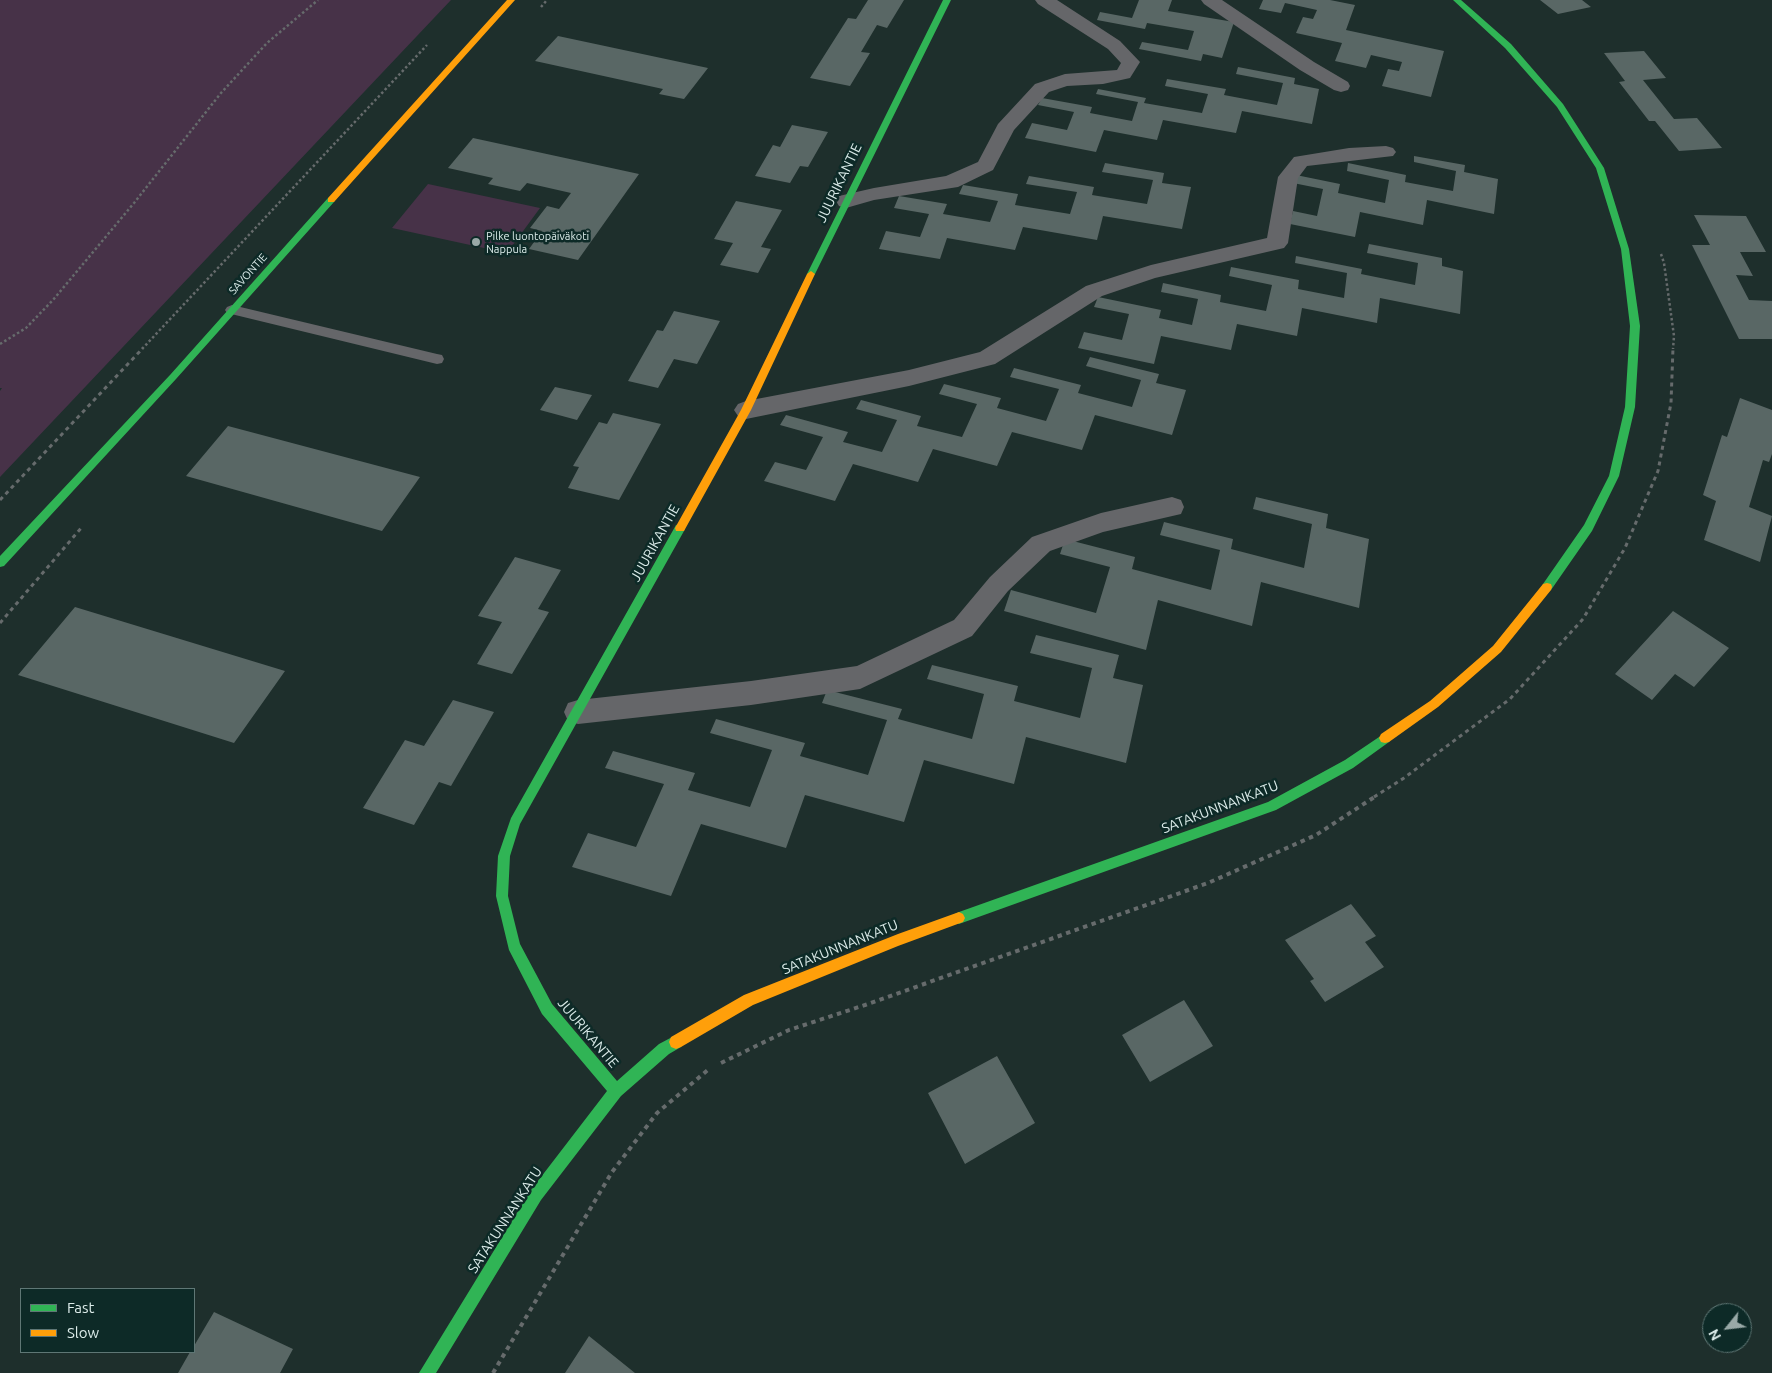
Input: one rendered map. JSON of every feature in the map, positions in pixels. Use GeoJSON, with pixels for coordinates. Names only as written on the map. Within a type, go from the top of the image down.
{"type":"FeatureCollection","features":[{"type":"Feature","properties":{"kind":"street","name":"SAVONTIE"},"geometry":{"type":"LineString","coordinates":[[0,563],[232,310],[511,0]]}},
{"type":"Feature","properties":{"kind":"street","name":"JUURIKANTIE"},"geometry":{"type":"LineString","coordinates":[[616,1091],[547,1009],[514,946],[502,896],[504,856],[515,822],[746,410],[846,201],[947,0]]}},
{"type":"Feature","properties":{"kind":"street"},"geometry":{"type":"LineString","coordinates":[[846,201],[874,194],[951,182],[986,166],[1005,128],[1042,88],[1065,80],[1103,78],[1122,74],[1131,62],[1114,45],[1044,0]]}},
{"type":"Feature","properties":{"kind":"street"},"geometry":{"type":"LineString","coordinates":[[1210,0],[1307,66],[1341,86]]}},
{"type":"Feature","properties":{"kind":"street","name":"SATAKUNNANKATU"},"geometry":{"type":"LineString","coordinates":[[427,1373],[536,1195],[616,1091],[664,1049],[750,1000],[898,940],[1272,806],[1349,764],[1434,704],[1497,649],[1558,572],[1588,528],[1614,476],[1630,407],[1635,326],[1625,249],[1600,168],[1560,106],[1508,46],[1457,0]]}},
{"type":"Feature","properties":{"kind":"street"},"geometry":{"type":"LineString","coordinates":[[746,410],[910,378],[987,358],[1094,292],[1151,272],[1278,243],[1288,177],[1301,161],[1348,154],[1386,152]]}},
{"type":"Feature","properties":{"kind":"street"},"geometry":{"type":"LineString","coordinates":[[578,712],[751,693],[860,677],[963,628],[999,584],[1041,544],[1101,523],[1172,506]]}},
{"type":"Feature","properties":{"kind":"lane"},"geometry":{"type":"LineString","coordinates":[[232,310],[437,359]]}},
{"type":"Feature","properties":{"kind":"path"},"geometry":{"type":"LineString","coordinates":[[0,344],[26,328],[53,300],[134,203],[221,93],[267,43],[318,0]]}},
{"type":"Feature","properties":{"kind":"path"},"geometry":{"type":"LineString","coordinates":[[0,500],[430,42]]}},
{"type":"Feature","properties":{"kind":"path"},"geometry":{"type":"LineString","coordinates":[[720,1063],[789,1030],[865,1005],[1208,883],[1316,835],[1404,778],[1510,699],[1583,619],[1625,548],[1658,471],[1671,403],[1674,336],[1664,263],[1658,244]]}},
{"type":"Feature","properties":{"kind":"path"},"geometry":{"type":"LineString","coordinates":[[493,1373],[612,1172],[657,1113],[711,1068]]}},
{"type":"Feature","properties":{"kind":"shaded area"},"geometry":{"type":"Polygon","coordinates":[[[0,0],[451,0],[0,477],[0,391],[2,388],[0,388],[0,0]]]}},
{"type":"Feature","properties":{"kind":"shaded area"},"geometry":{"type":"Polygon","coordinates":[[[428,184],[540,208],[507,253],[392,228],[428,184]]]}},
{"type":"Feature","properties":{"kind":"building"},"geometry":{"type":"Polygon","coordinates":[[[868,0],[904,0],[887,28],[877,25],[861,52],[870,53],[850,86],[810,78],[848,18],[856,19],[868,0]]]}},
{"type":"Feature","properties":{"kind":"building"},"geometry":{"type":"Polygon","coordinates":[[[1139,0],[1172,0],[1168,11],[1234,22],[1222,58],[1203,54],[1201,61],[1139,49],[1142,42],[1188,50],[1194,31],[1147,23],[1145,29],[1097,20],[1100,12],[1132,18],[1139,0]]]}},
{"type":"Feature","properties":{"kind":"building"},"geometry":{"type":"Polygon","coordinates":[[[1263,0],[1330,0],[1355,5],[1346,30],[1444,51],[1431,97],[1382,86],[1388,69],[1399,71],[1402,62],[1371,55],[1366,68],[1335,61],[1342,43],[1296,33],[1303,17],[1313,19],[1317,10],[1285,3],[1281,13],[1259,9],[1263,0]]]}},
{"type":"Feature","properties":{"kind":"building"},"geometry":{"type":"Polygon","coordinates":[[[1540,0],[1582,0],[1591,7],[1558,14],[1540,0]]]}},
{"type":"Feature","properties":{"kind":"building"},"geometry":{"type":"Polygon","coordinates":[[[558,36],[708,68],[684,99],[659,94],[663,89],[535,61],[558,36]]]}},
{"type":"Feature","properties":{"kind":"building"},"geometry":{"type":"Polygon","coordinates":[[[1644,51],[1666,78],[1643,80],[1674,119],[1697,118],[1722,148],[1679,151],[1655,121],[1649,121],[1619,82],[1625,81],[1604,53],[1644,51]]]}},
{"type":"Feature","properties":{"kind":"building"},"geometry":{"type":"Polygon","coordinates":[[[1238,67],[1295,78],[1294,84],[1319,89],[1312,124],[1242,111],[1236,133],[1163,120],[1157,140],[1104,130],[1096,152],[1025,138],[1032,123],[1067,130],[1074,112],[1038,105],[1042,98],[1092,107],[1090,113],[1132,121],[1138,102],[1096,94],[1098,89],[1146,98],[1144,103],[1202,113],[1208,94],[1165,86],[1167,79],[1226,89],[1224,95],[1277,105],[1283,83],[1236,74],[1238,67]]]}},
{"type":"Feature","properties":{"kind":"building"},"geometry":{"type":"Polygon","coordinates":[[[792,125],[828,132],[808,167],[800,166],[790,183],[755,176],[773,145],[780,147],[792,125]]]}},
{"type":"Feature","properties":{"kind":"building"},"geometry":{"type":"Polygon","coordinates":[[[473,138],[639,174],[578,260],[529,249],[542,231],[530,228],[547,206],[559,209],[571,193],[527,183],[520,191],[488,184],[493,178],[448,168],[473,138]]]}},
{"type":"Feature","properties":{"kind":"building"},"geometry":{"type":"Polygon","coordinates":[[[1414,156],[1465,165],[1464,172],[1498,179],[1494,214],[1427,200],[1423,225],[1360,212],[1355,237],[1290,224],[1293,211],[1317,216],[1323,189],[1293,183],[1296,175],[1340,184],[1338,193],[1385,203],[1389,180],[1347,171],[1348,163],[1406,175],[1405,182],[1453,191],[1456,171],[1414,162],[1414,156]]]}},
{"type":"Feature","properties":{"kind":"building"},"geometry":{"type":"Polygon","coordinates":[[[1105,163],[1164,173],[1162,183],[1191,187],[1182,229],[1103,216],[1097,240],[1023,227],[1015,250],[947,238],[940,259],[879,249],[886,231],[920,237],[929,214],[894,208],[899,196],[947,204],[943,214],[990,222],[998,201],[959,194],[963,185],[1018,194],[1015,205],[1070,214],[1077,192],[1026,184],[1029,176],[1094,187],[1092,195],[1147,204],[1153,180],[1102,172],[1105,163]]]}},
{"type":"Feature","properties":{"kind":"building"},"geometry":{"type":"Polygon","coordinates":[[[736,201],[782,210],[761,247],[771,249],[758,273],[720,265],[733,243],[714,239],[736,201]]]}},
{"type":"Feature","properties":{"kind":"building"},"geometry":{"type":"Polygon","coordinates":[[[1694,215],[1746,216],[1766,252],[1740,252],[1753,276],[1736,275],[1749,300],[1772,301],[1772,339],[1739,339],[1692,245],[1710,245],[1694,215]]]}},
{"type":"Feature","properties":{"kind":"building"},"geometry":{"type":"Polygon","coordinates":[[[1369,244],[1442,258],[1442,266],[1463,271],[1460,314],[1380,298],[1377,323],[1302,308],[1297,336],[1237,324],[1231,350],[1161,336],[1154,364],[1078,348],[1084,332],[1122,340],[1129,314],[1094,307],[1098,297],[1161,310],[1159,318],[1192,325],[1198,299],[1161,292],[1163,283],[1221,295],[1220,302],[1266,311],[1272,285],[1229,276],[1231,267],[1299,280],[1298,289],[1344,298],[1347,273],[1295,263],[1296,256],[1362,269],[1361,274],[1415,285],[1418,263],[1367,253],[1369,244]]]}},
{"type":"Feature","properties":{"kind":"building"},"geometry":{"type":"Polygon","coordinates":[[[674,311],[720,321],[697,364],[674,359],[658,388],[628,381],[657,330],[663,331],[674,311]]]}},
{"type":"Feature","properties":{"kind":"building"},"geometry":{"type":"Polygon","coordinates":[[[1090,357],[1159,374],[1156,383],[1186,390],[1172,435],[1095,415],[1082,450],[1012,432],[997,466],[933,449],[918,482],[853,464],[835,501],[764,481],[775,462],[806,470],[823,437],[780,425],[786,415],[848,432],[843,442],[882,452],[897,420],[856,409],[861,400],[921,416],[917,426],[962,437],[977,404],[939,394],[944,384],[1001,398],[997,408],[1046,421],[1059,389],[1010,377],[1014,368],[1081,385],[1078,393],[1132,407],[1141,380],[1086,366],[1090,357]]]}},
{"type":"Feature","properties":{"kind":"building"},"geometry":{"type":"Polygon","coordinates":[[[555,387],[592,395],[577,420],[540,410],[555,387]]]}},
{"type":"Feature","properties":{"kind":"building"},"geometry":{"type":"Polygon","coordinates":[[[1740,398],[1772,410],[1772,454],[1769,462],[1763,460],[1749,507],[1772,516],[1760,562],[1704,540],[1716,501],[1703,495],[1722,435],[1727,437],[1740,398]]]}},
{"type":"Feature","properties":{"kind":"building"},"geometry":{"type":"Polygon","coordinates":[[[613,413],[661,424],[619,500],[568,488],[579,467],[573,466],[599,422],[607,424],[613,413]]]}},
{"type":"Feature","properties":{"kind":"building"},"geometry":{"type":"Polygon","coordinates":[[[228,426],[420,477],[382,531],[186,476],[228,426]]]}},
{"type":"Feature","properties":{"kind":"building"},"geometry":{"type":"Polygon","coordinates":[[[1256,497],[1328,514],[1326,528],[1369,539],[1359,608],[1261,582],[1252,626],[1158,600],[1146,650],[1004,611],[1011,590],[1096,613],[1110,567],[1060,554],[1065,539],[1135,557],[1132,569],[1211,590],[1220,550],[1160,535],[1164,522],[1233,539],[1231,549],[1304,568],[1312,524],[1253,509],[1256,497]]]}},
{"type":"Feature","properties":{"kind":"building"},"geometry":{"type":"Polygon","coordinates":[[[515,557],[561,570],[538,609],[549,612],[512,674],[477,664],[502,622],[478,616],[515,557]]]}},
{"type":"Feature","properties":{"kind":"building"},"geometry":{"type":"Polygon","coordinates":[[[75,607],[285,671],[234,743],[18,675],[75,607]]]}},
{"type":"Feature","properties":{"kind":"building"},"geometry":{"type":"Polygon","coordinates":[[[1673,611],[1729,648],[1694,687],[1675,674],[1652,700],[1615,674],[1673,611]]]}},
{"type":"Feature","properties":{"kind":"building"},"geometry":{"type":"Polygon","coordinates":[[[1036,635],[1119,655],[1113,678],[1143,685],[1126,763],[1026,737],[1014,784],[924,760],[904,822],[805,795],[786,848],[701,824],[671,896],[572,867],[588,833],[636,847],[664,784],[605,768],[613,751],[695,773],[688,790],[750,807],[772,750],[710,733],[716,719],[805,743],[800,756],[868,775],[887,720],[822,703],[827,690],[902,709],[898,719],[972,739],[984,694],[927,679],[932,665],[1018,686],[1014,701],[1080,718],[1092,668],[1030,653],[1036,635]]]}},
{"type":"Feature","properties":{"kind":"building"},"geometry":{"type":"Polygon","coordinates":[[[453,700],[494,712],[451,786],[439,782],[414,825],[363,808],[405,740],[424,746],[453,700]]]}},
{"type":"Feature","properties":{"kind":"building"},"geometry":{"type":"Polygon","coordinates":[[[1351,904],[1376,936],[1365,942],[1384,967],[1325,1002],[1310,981],[1314,979],[1285,940],[1351,904]]]}},
{"type":"Feature","properties":{"kind":"building"},"geometry":{"type":"Polygon","coordinates":[[[1184,1000],[1213,1046],[1150,1082],[1122,1035],[1184,1000]]]}},
{"type":"Feature","properties":{"kind":"building"},"geometry":{"type":"Polygon","coordinates":[[[997,1056],[1035,1123],[965,1164],[928,1093],[997,1056]]]}},
{"type":"Feature","properties":{"kind":"building"},"geometry":{"type":"Polygon","coordinates":[[[214,1312],[293,1349],[280,1373],[178,1373],[189,1353],[195,1353],[195,1344],[214,1312]]]}},
{"type":"Feature","properties":{"kind":"building"},"geometry":{"type":"Polygon","coordinates":[[[589,1336],[635,1373],[565,1373],[589,1336]]]}},
{"type":"Feature","properties":{"kind":"traffic: fast"},"geometry":{"type":"LineString","coordinates":[[811,274],[947,0]]}},
{"type":"Feature","properties":{"kind":"traffic: fast"},"geometry":{"type":"LineString","coordinates":[[1457,0],[1508,46],[1560,106],[1600,168],[1625,249],[1635,326],[1630,407],[1614,476],[1588,528],[1547,587]]}},
{"type":"Feature","properties":{"kind":"traffic: fast"},"geometry":{"type":"LineString","coordinates":[[0,563],[173,377],[331,200]]}},
{"type":"Feature","properties":{"kind":"traffic: fast"},"geometry":{"type":"LineString","coordinates":[[616,1091],[547,1009],[514,946],[502,896],[504,856],[515,822],[680,528]]}},
{"type":"Feature","properties":{"kind":"traffic: fast"},"geometry":{"type":"LineString","coordinates":[[959,918],[1272,806],[1349,764],[1385,738]]}},
{"type":"Feature","properties":{"kind":"traffic: fast"},"geometry":{"type":"LineString","coordinates":[[427,1373],[536,1195],[616,1091],[664,1049],[676,1042]]}},
{"type":"Feature","properties":{"kind":"traffic: slow"},"geometry":{"type":"LineString","coordinates":[[331,200],[511,0]]}},
{"type":"Feature","properties":{"kind":"traffic: slow"},"geometry":{"type":"LineString","coordinates":[[680,528],[746,410],[811,274]]}},
{"type":"Feature","properties":{"kind":"traffic: slow"},"geometry":{"type":"LineString","coordinates":[[1385,738],[1434,704],[1497,649],[1547,587]]}},
{"type":"Feature","properties":{"kind":"traffic: slow"},"geometry":{"type":"LineString","coordinates":[[676,1042],[749,1000],[898,940],[959,918]]}},
{"type":"Feature","properties":{"kind":"place","name":"Pilke luontopäiväkoti Nappula"},"geometry":{"type":"Point","coordinates":[476,242]}}]}
